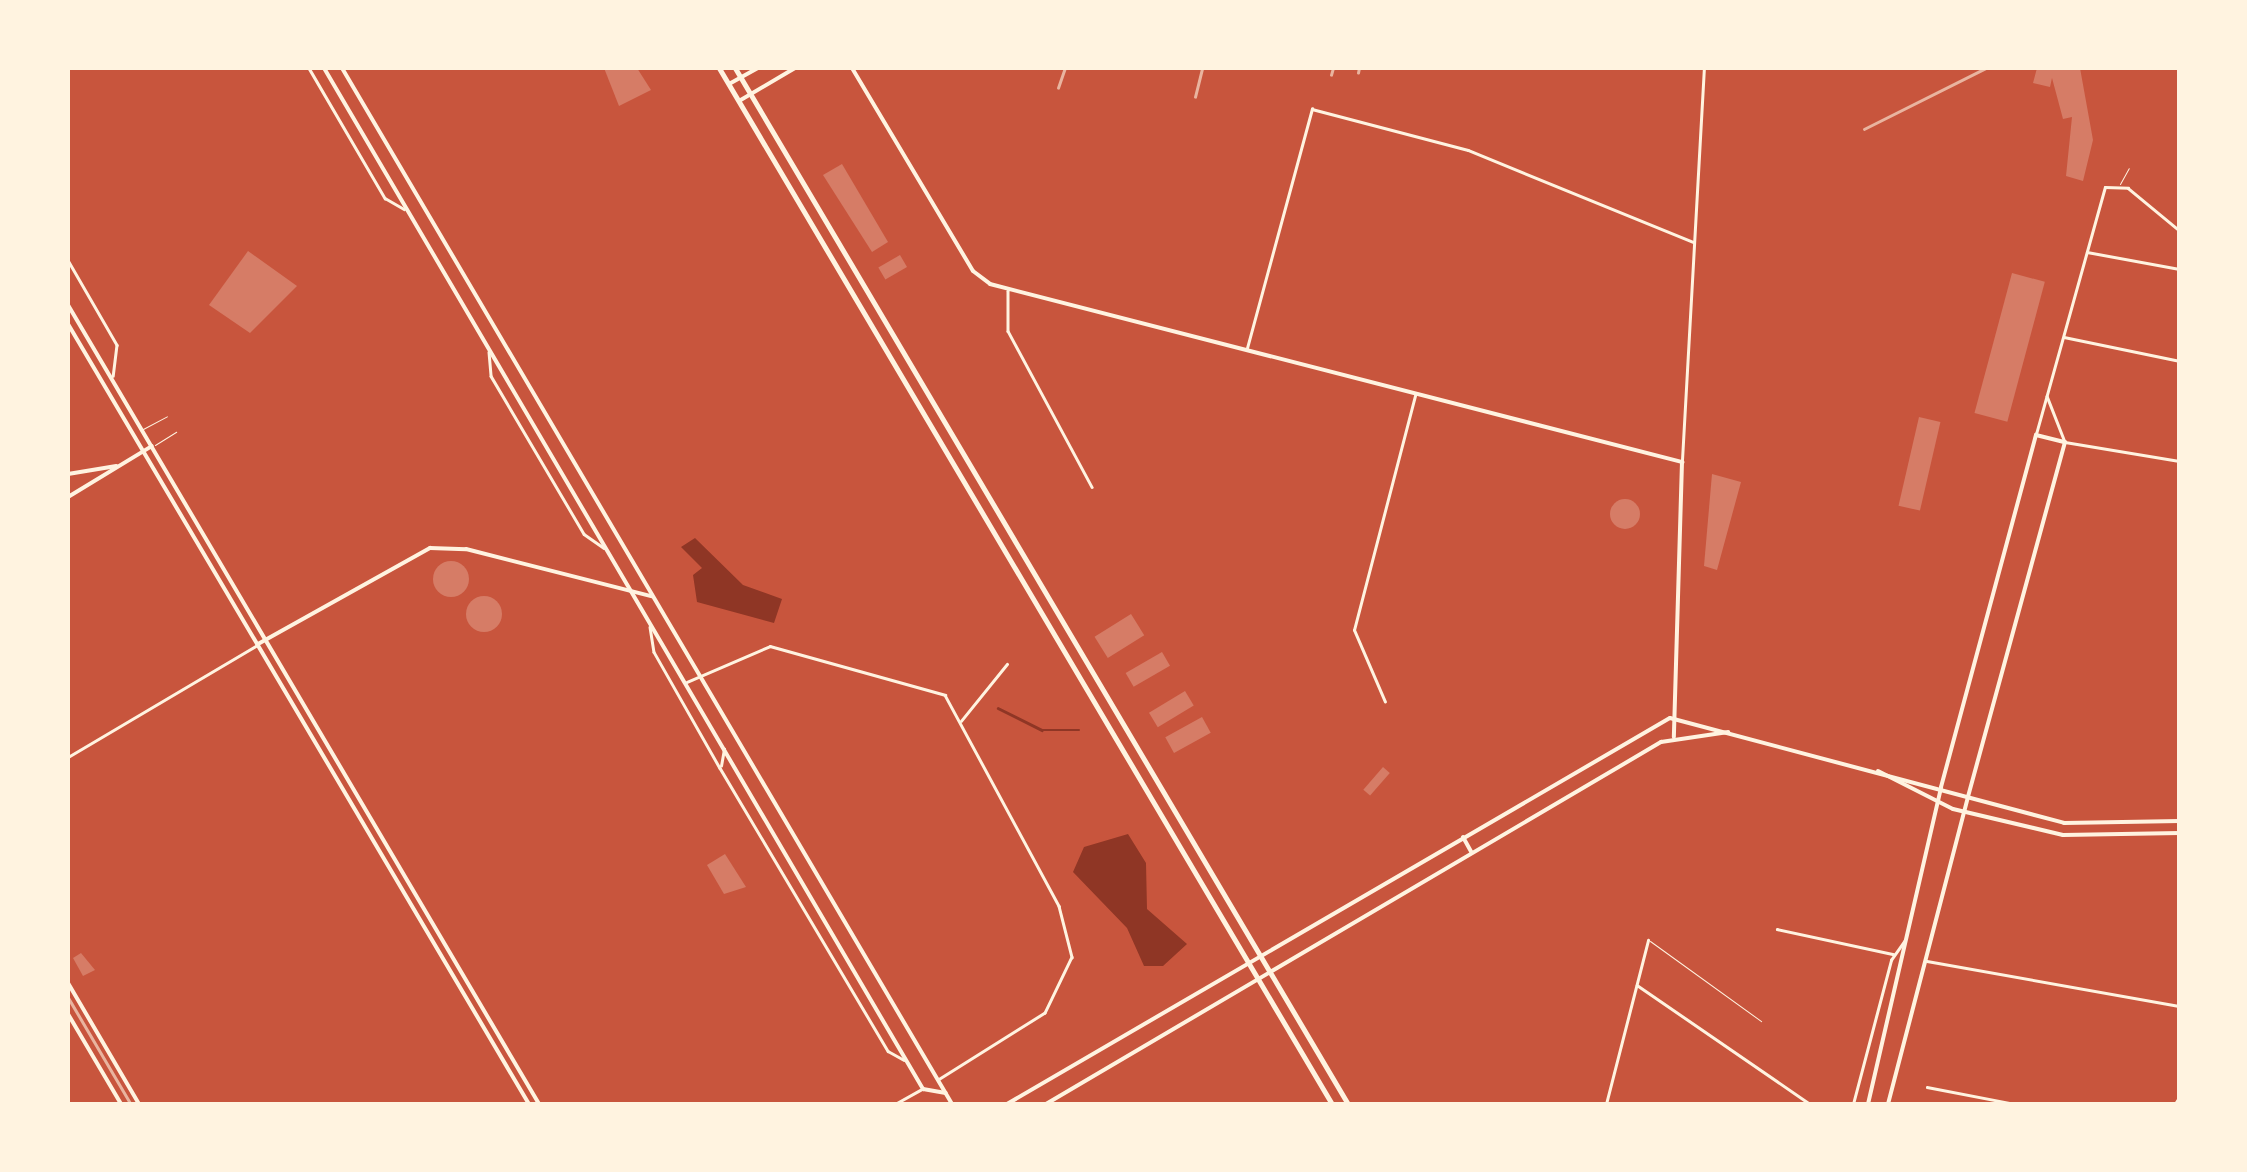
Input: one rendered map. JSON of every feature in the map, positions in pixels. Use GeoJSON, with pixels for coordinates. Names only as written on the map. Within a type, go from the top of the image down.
{"type":"FeatureCollection","features":[{"type":"Feature","properties":{"kind":"main road"},"geometry":{"type":"LineString","coordinates":[[719,68],[1332,1104]]}},
{"type":"Feature","properties":{"kind":"main road"},"geometry":{"type":"LineString","coordinates":[[735,68],[1267,974],[1348,1104]]}},
{"type":"Feature","properties":{"kind":"street"},"geometry":{"type":"LineString","coordinates":[[308,68],[385,198],[405,210]]}},
{"type":"Feature","properties":{"kind":"street"},"geometry":{"type":"LineString","coordinates":[[324,68],[923,1089]]}},
{"type":"Feature","properties":{"kind":"street"},"geometry":{"type":"LineString","coordinates":[[342,68],[952,1104]]}},
{"type":"Feature","properties":{"kind":"street"},"geometry":{"type":"LineString","coordinates":[[729,84],[758,68]]}},
{"type":"Feature","properties":{"kind":"street"},"geometry":{"type":"LineString","coordinates":[[739,101],[795,68]]}},
{"type":"Feature","properties":{"kind":"street"},"geometry":{"type":"LineString","coordinates":[[852,68],[973,272],[1008,289],[1682,462]]}},
{"type":"Feature","properties":{"kind":"street"},"geometry":{"type":"LineString","coordinates":[[1674,736],[1670,718],[1704,68]]}},
{"type":"Feature","properties":{"kind":"street"},"geometry":{"type":"LineString","coordinates":[[1246,350],[1312,109],[1457,146],[1694,242]]}},
{"type":"Feature","properties":{"kind":"street"},"geometry":{"type":"LineString","coordinates":[[1868,1104],[1936,802],[2085,252],[2110,184],[2120,184],[2180,231]]}},
{"type":"Feature","properties":{"kind":"street"},"geometry":{"type":"LineString","coordinates":[[2085,252],[2180,269]]}},
{"type":"Feature","properties":{"kind":"street"},"geometry":{"type":"LineString","coordinates":[[68,260],[117,345],[112,378]]}},
{"type":"Feature","properties":{"kind":"street"},"geometry":{"type":"LineString","coordinates":[[449,283],[464,274]]}},
{"type":"Feature","properties":{"kind":"street"},"geometry":{"type":"LineString","coordinates":[[1008,289],[1008,331],[1092,487]]}},
{"type":"Feature","properties":{"kind":"street"},"geometry":{"type":"LineString","coordinates":[[68,304],[539,1104]]}},
{"type":"Feature","properties":{"kind":"street"},"geometry":{"type":"LineString","coordinates":[[68,324],[529,1104]]}},
{"type":"Feature","properties":{"kind":"street"},"geometry":{"type":"LineString","coordinates":[[2062,337],[2180,361]]}},
{"type":"Feature","properties":{"kind":"street"},"geometry":{"type":"LineString","coordinates":[[489,351],[491,376],[584,534],[607,549]]}},
{"type":"Feature","properties":{"kind":"street"},"geometry":{"type":"LineString","coordinates":[[1385,702],[1354,646],[1415,394]]}},
{"type":"Feature","properties":{"kind":"street"},"geometry":{"type":"LineString","coordinates":[[1888,1104],[2065,442],[2047,394]]}},
{"type":"Feature","properties":{"kind":"street"},"geometry":{"type":"LineString","coordinates":[[2036,435],[2180,461]]}},
{"type":"Feature","properties":{"kind":"street"},"geometry":{"type":"LineString","coordinates":[[68,496],[152,446]]}},
{"type":"Feature","properties":{"kind":"street"},"geometry":{"type":"LineString","coordinates":[[68,474],[118,466]]}},
{"type":"Feature","properties":{"kind":"street"},"geometry":{"type":"LineString","coordinates":[[68,757],[430,548],[652,596]]}},
{"type":"Feature","properties":{"kind":"street"},"geometry":{"type":"LineString","coordinates":[[649,620],[654,652],[720,768],[888,1051],[906,1061]]}},
{"type":"Feature","properties":{"kind":"street"},"geometry":{"type":"LineString","coordinates":[[686,683],[770,646],[939,690],[961,721],[1059,906],[1072,957],[1045,1013],[938,1080]]}},
{"type":"Feature","properties":{"kind":"street"},"geometry":{"type":"LineString","coordinates":[[961,721],[1007,664]]}},
{"type":"Feature","properties":{"kind":"street"},"geometry":{"type":"LineString","coordinates":[[1007,1104],[1670,718],[2082,827],[2180,821]]}},
{"type":"Feature","properties":{"kind":"street"},"geometry":{"type":"LineString","coordinates":[[1046,1104],[1674,736],[1732,732]]}},
{"type":"Feature","properties":{"kind":"street"},"geometry":{"type":"LineString","coordinates":[[720,768],[724,748]]}},
{"type":"Feature","properties":{"kind":"street"},"geometry":{"type":"LineString","coordinates":[[1874,769],[1936,802],[1964,812],[2094,840],[2180,833]]}},
{"type":"Feature","properties":{"kind":"street"},"geometry":{"type":"LineString","coordinates":[[1463,837],[1472,853]]}},
{"type":"Feature","properties":{"kind":"street"},"geometry":{"type":"LineString","coordinates":[[1777,929],[1893,954]]}},
{"type":"Feature","properties":{"kind":"street"},"geometry":{"type":"LineString","coordinates":[[1853,1104],[1893,954],[1906,939]]}},
{"type":"Feature","properties":{"kind":"street"},"geometry":{"type":"LineString","coordinates":[[1606,1104],[1648,940]]}},
{"type":"Feature","properties":{"kind":"street"},"geometry":{"type":"LineString","coordinates":[[1926,961],[2180,1006]]}},
{"type":"Feature","properties":{"kind":"street"},"geometry":{"type":"LineString","coordinates":[[68,983],[139,1104]]}},
{"type":"Feature","properties":{"kind":"street"},"geometry":{"type":"LineString","coordinates":[[1637,985],[1810,1104]]}},
{"type":"Feature","properties":{"kind":"street"},"geometry":{"type":"LineString","coordinates":[[68,1014],[121,1104]]}},
{"type":"Feature","properties":{"kind":"street"},"geometry":{"type":"LineString","coordinates":[[110,1086],[123,1078]]}},
{"type":"Feature","properties":{"kind":"street"},"geometry":{"type":"LineString","coordinates":[[1926,1087],[2015,1104]]}},
{"type":"Feature","properties":{"kind":"street"},"geometry":{"type":"LineString","coordinates":[[895,1104],[923,1089],[946,1094]]}},
{"type":"Feature","properties":{"kind":"street"},"geometry":{"type":"LineString","coordinates":[[2175,1104],[2180,1096]]}},
{"type":"Feature","properties":{"kind":"lane"},"geometry":{"type":"LineString","coordinates":[[2120,184],[2128,168]]}},
{"type":"Feature","properties":{"kind":"lane"},"geometry":{"type":"LineString","coordinates":[[142,430],[166,416]]}},
{"type":"Feature","properties":{"kind":"lane"},"geometry":{"type":"LineString","coordinates":[[152,446],[176,432]]}},
{"type":"Feature","properties":{"kind":"lane"},"geometry":{"type":"LineString","coordinates":[[1648,940],[1761,1021]]}},
{"type":"Feature","properties":{"kind":"shaded area"},"geometry":{"type":"Polygon","coordinates":[[[695,538],[743,585],[782,599],[774,623],[697,602],[693,575],[702,568],[681,547],[695,538]]]}},
{"type":"Feature","properties":{"kind":"shaded area"},"geometry":{"type":"Polygon","coordinates":[[[1128,834],[1146,863],[1147,909],[1187,944],[1163,966],[1144,966],[1127,928],[1073,872],[1084,847],[1128,834]]]}},
{"type":"Feature","properties":{"kind":"building"},"geometry":{"type":"Polygon","coordinates":[[[604,68],[637,68],[651,90],[619,106],[604,68]]]}},
{"type":"Feature","properties":{"kind":"building"},"geometry":{"type":"Polygon","coordinates":[[[2037,68],[2080,68],[2093,140],[2083,181],[2066,176],[2072,117],[2063,119],[2052,78],[2050,87],[2033,83],[2037,68]]]}},
{"type":"Feature","properties":{"kind":"building"},"geometry":{"type":"Polygon","coordinates":[[[842,164],[888,242],[872,252],[823,175],[842,164]]]}},
{"type":"Feature","properties":{"kind":"building"},"geometry":{"type":"Polygon","coordinates":[[[248,251],[297,286],[250,333],[209,305],[248,251]]]}},
{"type":"Feature","properties":{"kind":"building"},"geometry":{"type":"Polygon","coordinates":[[[900,255],[907,267],[885,280],[878,268],[900,255]]]}},
{"type":"Feature","properties":{"kind":"building"},"geometry":{"type":"Polygon","coordinates":[[[2012,273],[2045,282],[2007,422],[1974,413],[2012,273]]]}},
{"type":"Feature","properties":{"kind":"building"},"geometry":{"type":"Polygon","coordinates":[[[1919,417],[1940,422],[1920,511],[1899,506],[1919,417]]]}},
{"type":"Feature","properties":{"kind":"building"},"geometry":{"type":"Polygon","coordinates":[[[1712,474],[1741,482],[1717,570],[1704,566],[1712,474]]]}},
{"type":"Feature","properties":{"kind":"building"},"geometry":{"type":"Polygon","coordinates":[[[1625,499],[1636,503],[1640,514],[1636,525],[1625,529],[1614,525],[1610,514],[1614,503],[1625,499]]]}},
{"type":"Feature","properties":{"kind":"building"},"geometry":{"type":"Polygon","coordinates":[[[451,561],[464,566],[469,579],[464,592],[451,597],[438,592],[433,579],[438,566],[451,561]]]}},
{"type":"Feature","properties":{"kind":"building"},"geometry":{"type":"Polygon","coordinates":[[[484,596],[497,601],[502,614],[497,627],[484,632],[471,627],[466,614],[471,601],[484,596]]]}},
{"type":"Feature","properties":{"kind":"building"},"geometry":{"type":"Polygon","coordinates":[[[1131,614],[1144,635],[1108,658],[1095,637],[1131,614]]]}},
{"type":"Feature","properties":{"kind":"building"},"geometry":{"type":"Polygon","coordinates":[[[1162,652],[1170,666],[1134,687],[1126,673],[1162,652]]]}},
{"type":"Feature","properties":{"kind":"building"},"geometry":{"type":"Polygon","coordinates":[[[1185,691],[1194,706],[1158,727],[1149,713],[1185,691]]]}},
{"type":"Feature","properties":{"kind":"building"},"geometry":{"type":"Polygon","coordinates":[[[1202,717],[1211,733],[1174,753],[1165,737],[1202,717]]]}},
{"type":"Feature","properties":{"kind":"building"},"geometry":{"type":"Polygon","coordinates":[[[1383,767],[1390,773],[1370,796],[1363,790],[1383,767]]]}},
{"type":"Feature","properties":{"kind":"building"},"geometry":{"type":"Polygon","coordinates":[[[725,854],[746,887],[724,894],[707,865],[725,854]]]}},
{"type":"Feature","properties":{"kind":"building"},"geometry":{"type":"Polygon","coordinates":[[[81,953],[95,970],[83,976],[73,958],[81,953]]]}},
{"type":"Feature","properties":{"kind":"waterway"},"geometry":{"type":"LineString","coordinates":[[998,708],[1042,730],[1079,730]]}},
{"type":"Feature","properties":{"kind":"tram line"},"geometry":{"type":"LineString","coordinates":[[68,997],[131,1104]]}},
{"type":"Feature","properties":{"kind":"railway"},"geometry":{"type":"LineString","coordinates":[[1058,88],[1065,68]]}},
{"type":"Feature","properties":{"kind":"railway"},"geometry":{"type":"LineString","coordinates":[[1195,97],[1202,68]]}},
{"type":"Feature","properties":{"kind":"railway"},"geometry":{"type":"LineString","coordinates":[[1331,75],[1333,68]]}},
{"type":"Feature","properties":{"kind":"railway"},"geometry":{"type":"LineString","coordinates":[[1358,73],[1359,68]]}},
{"type":"Feature","properties":{"kind":"railway"},"geometry":{"type":"LineString","coordinates":[[1864,129],[1986,68]]}}]}
